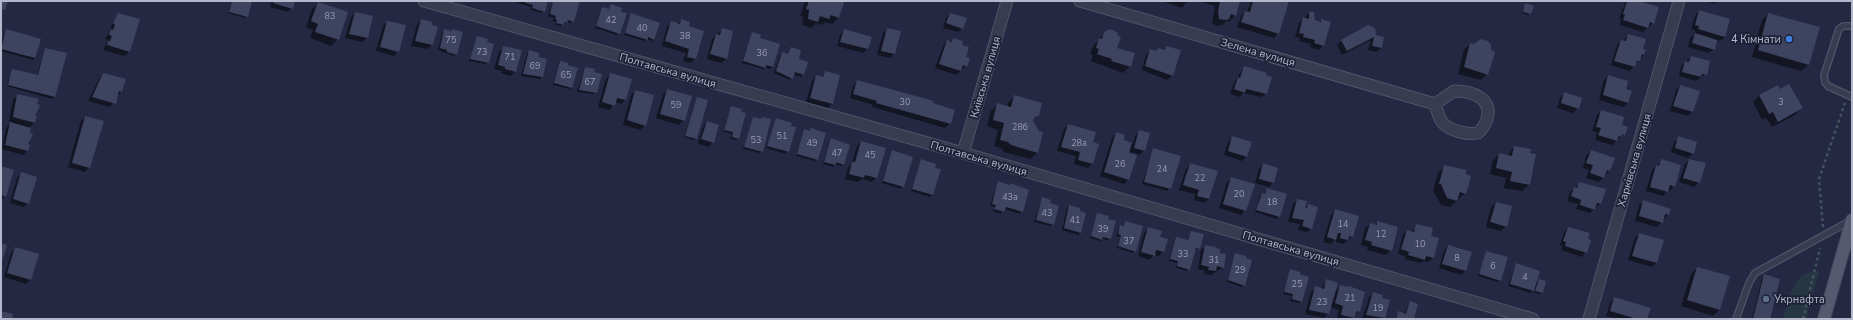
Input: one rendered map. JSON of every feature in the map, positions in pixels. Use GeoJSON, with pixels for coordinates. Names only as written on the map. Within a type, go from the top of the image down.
{"type":"FeatureCollection","features":[{"type":"Feature","properties":{"kind":"main road"},"geometry":{"type":"LineString","coordinates":[[1824,319],[1852,220]]}},
{"type":"Feature","properties":{"kind":"street","name":"Полтавська вулиця"},"geometry":{"type":"LineString","coordinates":[[424,1],[963,153],[1533,319]]}},
{"type":"Feature","properties":{"kind":"street","name":"Київська вулиця"},"geometry":{"type":"LineString","coordinates":[[963,153],[1007,1]]}},
{"type":"Feature","properties":{"kind":"street","name":"Зелена вулиця"},"geometry":{"type":"LineString","coordinates":[[1080,1],[1435,104]]}},
{"type":"Feature","properties":{"kind":"street","name":"Харківська вулиця"},"geometry":{"type":"LineString","coordinates":[[1589,319],[1679,1]]}},
{"type":"Feature","properties":{"kind":"street"},"geometry":{"type":"LineString","coordinates":[[1454,91],[1479,97],[1487,103],[1488,107],[1485,125],[1478,132],[1473,134],[1450,128],[1442,123],[1435,104],[1454,91]]}},
{"type":"Feature","properties":{"kind":"lane"},"geometry":{"type":"LineString","coordinates":[[1850,96],[1828,86],[1824,82],[1824,75],[1839,29],[1843,26],[1852,26]]}},
{"type":"Feature","properties":{"kind":"lane"},"geometry":{"type":"LineString","coordinates":[[1736,319],[1749,283],[1755,273],[1852,220]]}},
{"type":"Feature","properties":{"kind":"path"},"geometry":{"type":"LineString","coordinates":[[1803,319],[1823,235],[1819,179],[1850,96]]}},
{"type":"Feature","properties":{"kind":"shaded area"},"geometry":{"type":"Polygon","coordinates":[[[1819,272],[1806,319],[1783,319],[1791,293],[1797,281],[1806,273],[1819,272]]]}},
{"type":"Feature","properties":{"kind":"building"},"geometry":{"type":"Polygon","coordinates":[[[1,1],[8,1],[5,10],[1,9],[1,1]]]}},
{"type":"Feature","properties":{"kind":"building"},"geometry":{"type":"Polygon","coordinates":[[[232,1],[252,1],[248,17],[229,12],[232,1]]]}},
{"type":"Feature","properties":{"kind":"building"},"geometry":{"type":"Polygon","coordinates":[[[274,1],[295,1],[293,9],[273,3],[274,1]]]}},
{"type":"Feature","properties":{"kind":"building"},"geometry":{"type":"Polygon","coordinates":[[[520,1],[548,1],[545,12],[532,8],[533,5],[520,1]]]}},
{"type":"Feature","properties":{"kind":"building"},"geometry":{"type":"Polygon","coordinates":[[[553,1],[580,1],[574,22],[568,20],[567,23],[564,22],[564,25],[556,23],[556,16],[550,14],[553,1]]]}},
{"type":"Feature","properties":{"kind":"building"},"geometry":{"type":"Polygon","coordinates":[[[809,1],[844,2],[839,18],[831,15],[829,19],[820,16],[818,22],[808,19],[809,10],[806,9],[809,1]]]}},
{"type":"Feature","properties":{"kind":"building"},"geometry":{"type":"Polygon","coordinates":[[[1220,1],[1240,1],[1236,16],[1231,14],[1227,20],[1219,19],[1218,11],[1220,1]]]}},
{"type":"Feature","properties":{"kind":"building"},"geometry":{"type":"Polygon","coordinates":[[[1253,1],[1289,1],[1279,34],[1241,22],[1245,11],[1250,12],[1253,1]]]}},
{"type":"Feature","properties":{"kind":"building"},"geometry":{"type":"Polygon","coordinates":[[[1627,1],[1639,1],[1659,7],[1654,24],[1650,22],[1648,28],[1623,20],[1625,15],[1623,14],[1627,1]]]}},
{"type":"Feature","properties":{"kind":"building"},"geometry":{"type":"Polygon","coordinates":[[[318,2],[348,12],[339,40],[315,32],[318,24],[311,21],[318,2]]]}},
{"type":"Feature","properties":{"kind":"building"},"geometry":{"type":"Polygon","coordinates":[[[1525,3],[1534,6],[1531,14],[1523,12],[1525,3]]]}},
{"type":"Feature","properties":{"kind":"building"},"geometry":{"type":"Polygon","coordinates":[[[611,4],[622,8],[621,12],[627,13],[620,34],[596,26],[602,7],[609,9],[611,4]]]}},
{"type":"Feature","properties":{"kind":"building"},"geometry":{"type":"Polygon","coordinates":[[[1699,10],[1730,19],[1725,37],[1698,29],[1699,26],[1695,25],[1699,10]]]}},
{"type":"Feature","properties":{"kind":"building"},"geometry":{"type":"Polygon","coordinates":[[[355,12],[373,16],[368,38],[349,34],[355,12]]]}},
{"type":"Feature","properties":{"kind":"building"},"geometry":{"type":"Polygon","coordinates":[[[1309,12],[1314,12],[1315,20],[1321,22],[1321,19],[1331,22],[1324,46],[1314,43],[1315,40],[1303,37],[1304,34],[1299,33],[1303,17],[1309,19],[1309,12]]]}},
{"type":"Feature","properties":{"kind":"building"},"geometry":{"type":"Polygon","coordinates":[[[118,13],[140,19],[130,52],[107,45],[112,36],[109,35],[111,29],[113,30],[115,24],[113,24],[118,13]]]}},
{"type":"Feature","properties":{"kind":"building"},"geometry":{"type":"Polygon","coordinates":[[[631,13],[660,23],[654,40],[648,37],[648,40],[625,33],[631,13]]]}},
{"type":"Feature","properties":{"kind":"building"},"geometry":{"type":"Polygon","coordinates":[[[950,13],[967,18],[963,29],[946,23],[950,13]]]}},
{"type":"Feature","properties":{"kind":"building","name":"4 Кімнати"},"geometry":{"type":"Polygon","coordinates":[[[1768,13],[1820,27],[1809,65],[1758,50],[1768,13]]]}},
{"type":"Feature","properties":{"kind":"building"},"geometry":{"type":"Polygon","coordinates":[[[421,19],[432,22],[432,25],[438,27],[433,45],[415,41],[421,19]]]}},
{"type":"Feature","properties":{"kind":"building"},"geometry":{"type":"Polygon","coordinates":[[[681,19],[690,22],[689,26],[704,31],[696,59],[687,57],[689,49],[665,41],[671,21],[680,24],[681,19]]]}},
{"type":"Feature","properties":{"kind":"building"},"geometry":{"type":"Polygon","coordinates":[[[387,21],[406,25],[399,52],[380,47],[387,21]]]}},
{"type":"Feature","properties":{"kind":"building"},"geometry":{"type":"Polygon","coordinates":[[[1368,25],[1375,28],[1376,35],[1384,37],[1382,48],[1372,46],[1374,37],[1347,51],[1341,40],[1368,25]]]}},
{"type":"Feature","properties":{"kind":"building"},"geometry":{"type":"Polygon","coordinates":[[[722,28],[733,31],[727,59],[710,54],[716,34],[720,35],[722,28]]]}},
{"type":"Feature","properties":{"kind":"building"},"geometry":{"type":"Polygon","coordinates":[[[887,28],[901,31],[895,54],[881,51],[887,28]]]}},
{"type":"Feature","properties":{"kind":"building"},"geometry":{"type":"Polygon","coordinates":[[[6,29],[41,39],[35,58],[1,49],[6,29]]]}},
{"type":"Feature","properties":{"kind":"building"},"geometry":{"type":"Polygon","coordinates":[[[444,29],[452,31],[452,29],[463,32],[457,55],[440,48],[444,29]]]}},
{"type":"Feature","properties":{"kind":"building"},"geometry":{"type":"Polygon","coordinates":[[[844,29],[872,37],[868,49],[840,42],[844,29]]]}},
{"type":"Feature","properties":{"kind":"building"},"geometry":{"type":"Polygon","coordinates":[[[1110,29],[1117,32],[1118,36],[1121,37],[1117,48],[1135,53],[1131,67],[1111,61],[1112,59],[1097,54],[1099,49],[1096,48],[1099,38],[1102,39],[1104,32],[1110,29]]]}},
{"type":"Feature","properties":{"kind":"building"},"geometry":{"type":"Polygon","coordinates":[[[752,32],[761,35],[760,38],[780,44],[773,67],[766,65],[766,68],[743,61],[752,32]]]}},
{"type":"Feature","properties":{"kind":"building"},"geometry":{"type":"Polygon","coordinates":[[[1695,33],[1717,40],[1715,50],[1692,43],[1695,33]]]}},
{"type":"Feature","properties":{"kind":"building"},"geometry":{"type":"Polygon","coordinates":[[[1628,34],[1646,39],[1643,49],[1646,50],[1644,55],[1642,54],[1640,61],[1637,61],[1635,67],[1614,61],[1621,40],[1626,41],[1628,34]]]}},
{"type":"Feature","properties":{"kind":"building"},"geometry":{"type":"Polygon","coordinates":[[[477,36],[488,39],[487,42],[494,44],[489,63],[470,59],[477,36]]]}},
{"type":"Feature","properties":{"kind":"building"},"geometry":{"type":"Polygon","coordinates":[[[953,38],[963,41],[962,45],[969,47],[966,57],[970,58],[967,67],[963,65],[961,71],[939,64],[947,40],[952,42],[953,38]]]}},
{"type":"Feature","properties":{"kind":"building"},"geometry":{"type":"Polygon","coordinates":[[[1481,39],[1488,41],[1491,45],[1491,50],[1495,52],[1488,75],[1464,67],[1470,43],[1474,44],[1481,39]]]}},
{"type":"Feature","properties":{"kind":"building"},"geometry":{"type":"Polygon","coordinates":[[[503,46],[522,50],[516,72],[498,65],[503,46]]]}},
{"type":"Feature","properties":{"kind":"building"},"geometry":{"type":"Polygon","coordinates":[[[1166,46],[1181,50],[1173,76],[1145,66],[1150,49],[1157,51],[1158,48],[1165,50],[1166,46]]]}},
{"type":"Feature","properties":{"kind":"building"},"geometry":{"type":"Polygon","coordinates":[[[791,47],[801,50],[799,59],[808,62],[804,75],[795,72],[793,79],[776,71],[782,52],[788,54],[791,47]]]}},
{"type":"Feature","properties":{"kind":"building"},"geometry":{"type":"Polygon","coordinates":[[[45,48],[67,53],[55,97],[8,85],[12,69],[38,75],[45,48]]]}},
{"type":"Feature","properties":{"kind":"building"},"geometry":{"type":"Polygon","coordinates":[[[529,50],[539,53],[539,57],[547,59],[543,77],[523,74],[529,50]]]}},
{"type":"Feature","properties":{"kind":"building"},"geometry":{"type":"Polygon","coordinates":[[[1691,56],[1710,61],[1707,75],[1702,74],[1701,77],[1682,72],[1685,61],[1689,62],[1691,56]]]}},
{"type":"Feature","properties":{"kind":"building"},"geometry":{"type":"Polygon","coordinates":[[[560,61],[578,68],[572,88],[554,83],[560,61]]]}},
{"type":"Feature","properties":{"kind":"building"},"geometry":{"type":"Polygon","coordinates":[[[1244,66],[1267,73],[1266,75],[1272,77],[1267,94],[1246,89],[1245,93],[1234,89],[1244,66]]]}},
{"type":"Feature","properties":{"kind":"building"},"geometry":{"type":"Polygon","coordinates":[[[585,67],[595,69],[594,72],[602,74],[597,93],[579,90],[585,67]]]}},
{"type":"Feature","properties":{"kind":"building"},"geometry":{"type":"Polygon","coordinates":[[[825,71],[840,75],[833,104],[810,98],[816,75],[823,77],[825,71]]]}},
{"type":"Feature","properties":{"kind":"building"},"geometry":{"type":"Polygon","coordinates":[[[103,73],[126,79],[122,92],[119,91],[116,104],[92,97],[103,73]]]}},
{"type":"Feature","properties":{"kind":"building"},"geometry":{"type":"Polygon","coordinates":[[[610,73],[632,79],[626,100],[617,98],[615,106],[602,102],[610,73]]]}},
{"type":"Feature","properties":{"kind":"building"},"geometry":{"type":"Polygon","coordinates":[[[1608,75],[1628,81],[1626,89],[1632,91],[1628,103],[1603,95],[1608,75]]]}},
{"type":"Feature","properties":{"kind":"building"},"geometry":{"type":"Polygon","coordinates":[[[857,80],[934,101],[933,103],[955,110],[951,124],[876,103],[877,101],[853,94],[857,80]]]}},
{"type":"Feature","properties":{"kind":"building"},"geometry":{"type":"Polygon","coordinates":[[[1789,84],[1803,108],[1778,122],[1773,112],[1769,114],[1759,95],[1778,85],[1780,89],[1789,84]]]}},
{"type":"Feature","properties":{"kind":"building"},"geometry":{"type":"Polygon","coordinates":[[[1680,85],[1700,91],[1693,112],[1673,106],[1680,85]]]}},
{"type":"Feature","properties":{"kind":"building"},"geometry":{"type":"Polygon","coordinates":[[[667,89],[692,96],[685,121],[660,114],[667,89]]]}},
{"type":"Feature","properties":{"kind":"building"},"geometry":{"type":"Polygon","coordinates":[[[635,90],[654,95],[646,126],[627,120],[635,90]]]}},
{"type":"Feature","properties":{"kind":"building"},"geometry":{"type":"Polygon","coordinates":[[[1564,92],[1582,98],[1579,109],[1561,103],[1564,92]]]}},
{"type":"Feature","properties":{"kind":"building"},"geometry":{"type":"Polygon","coordinates":[[[17,94],[39,99],[37,104],[40,105],[35,116],[37,116],[35,123],[13,117],[17,94]]]}},
{"type":"Feature","properties":{"kind":"building"},"geometry":{"type":"Polygon","coordinates":[[[1014,95],[1042,103],[1039,116],[1035,117],[1033,121],[1039,131],[1043,132],[1038,153],[1000,140],[1004,123],[993,120],[997,103],[1011,107],[1014,95]]]}},
{"type":"Feature","properties":{"kind":"building"},"geometry":{"type":"Polygon","coordinates":[[[697,97],[708,100],[697,139],[685,136],[697,97]]]}},
{"type":"Feature","properties":{"kind":"building"},"geometry":{"type":"Polygon","coordinates":[[[731,106],[742,109],[741,112],[746,113],[739,139],[732,137],[733,132],[724,130],[731,106]]]}},
{"type":"Feature","properties":{"kind":"building"},"geometry":{"type":"Polygon","coordinates":[[[1601,110],[1624,117],[1622,125],[1628,127],[1625,135],[1622,134],[1622,137],[1619,136],[1617,141],[1598,135],[1601,128],[1596,127],[1601,110]]]}},
{"type":"Feature","properties":{"kind":"building"},"geometry":{"type":"Polygon","coordinates":[[[85,116],[104,121],[90,168],[72,163],[85,116]]]}},
{"type":"Feature","properties":{"kind":"building"},"geometry":{"type":"Polygon","coordinates":[[[753,117],[771,119],[763,152],[744,147],[753,117]]]}},
{"type":"Feature","properties":{"kind":"building"},"geometry":{"type":"Polygon","coordinates":[[[776,118],[792,123],[791,126],[796,127],[789,152],[767,146],[776,118]]]}},
{"type":"Feature","properties":{"kind":"building"},"geometry":{"type":"Polygon","coordinates":[[[707,121],[719,125],[714,143],[701,139],[707,121]]]}},
{"type":"Feature","properties":{"kind":"building"},"geometry":{"type":"Polygon","coordinates":[[[10,122],[31,128],[30,133],[33,134],[28,144],[30,145],[28,151],[5,145],[10,122]]]}},
{"type":"Feature","properties":{"kind":"building"},"geometry":{"type":"Polygon","coordinates":[[[1068,124],[1096,132],[1093,142],[1099,144],[1093,164],[1078,160],[1080,152],[1061,147],[1068,124]]]}},
{"type":"Feature","properties":{"kind":"building"},"geometry":{"type":"Polygon","coordinates":[[[811,128],[826,133],[818,160],[797,154],[804,129],[810,131],[811,128]]]}},
{"type":"Feature","properties":{"kind":"building"},"geometry":{"type":"Polygon","coordinates":[[[1139,130],[1150,133],[1145,151],[1134,148],[1139,130]]]}},
{"type":"Feature","properties":{"kind":"building"},"geometry":{"type":"Polygon","coordinates":[[[1116,132],[1125,135],[1124,140],[1132,143],[1129,153],[1137,155],[1129,180],[1104,172],[1116,132]]]}},
{"type":"Feature","properties":{"kind":"building"},"geometry":{"type":"Polygon","coordinates":[[[1232,136],[1252,142],[1247,157],[1228,151],[1232,136]]]}},
{"type":"Feature","properties":{"kind":"building"},"geometry":{"type":"Polygon","coordinates":[[[1678,136],[1697,142],[1694,154],[1675,148],[1678,136]]]}},
{"type":"Feature","properties":{"kind":"building"},"geometry":{"type":"Polygon","coordinates":[[[831,138],[850,145],[844,165],[836,162],[836,165],[824,162],[831,138]]]}},
{"type":"Feature","properties":{"kind":"building"},"geometry":{"type":"Polygon","coordinates":[[[861,141],[886,148],[877,178],[865,175],[864,178],[849,174],[852,162],[855,162],[861,141]]]}},
{"type":"Feature","properties":{"kind":"building"},"geometry":{"type":"Polygon","coordinates":[[[1514,146],[1531,149],[1530,153],[1536,154],[1530,185],[1510,181],[1512,172],[1496,168],[1499,153],[1512,156],[1514,146]]]}},
{"type":"Feature","properties":{"kind":"building"},"geometry":{"type":"Polygon","coordinates":[[[1153,148],[1181,156],[1171,189],[1144,182],[1153,148]]]}},
{"type":"Feature","properties":{"kind":"building"},"geometry":{"type":"Polygon","coordinates":[[[892,150],[913,157],[904,187],[883,181],[892,150]]]}},
{"type":"Feature","properties":{"kind":"building"},"geometry":{"type":"Polygon","coordinates":[[[1591,150],[1615,158],[1610,171],[1607,170],[1604,178],[1590,173],[1593,165],[1586,163],[1591,150]]]}},
{"type":"Feature","properties":{"kind":"building"},"geometry":{"type":"Polygon","coordinates":[[[921,159],[936,164],[935,168],[941,169],[933,195],[912,189],[921,159]]]}},
{"type":"Feature","properties":{"kind":"building"},"geometry":{"type":"Polygon","coordinates":[[[1661,159],[1681,165],[1675,187],[1670,185],[1668,192],[1650,187],[1656,165],[1659,166],[1661,159]]]}},
{"type":"Feature","properties":{"kind":"building"},"geometry":{"type":"Polygon","coordinates":[[[1689,159],[1706,163],[1700,183],[1683,178],[1689,159]]]}},
{"type":"Feature","properties":{"kind":"building"},"geometry":{"type":"Polygon","coordinates":[[[1190,163],[1218,171],[1209,199],[1197,196],[1199,190],[1183,185],[1190,163]]]}},
{"type":"Feature","properties":{"kind":"building"},"geometry":{"type":"Polygon","coordinates":[[[1263,163],[1278,168],[1274,183],[1259,179],[1263,163]]]}},
{"type":"Feature","properties":{"kind":"building"},"geometry":{"type":"Polygon","coordinates":[[[1444,165],[1466,170],[1466,174],[1471,176],[1466,194],[1460,192],[1457,201],[1447,198],[1441,184],[1439,184],[1444,165]]]}},
{"type":"Feature","properties":{"kind":"building"},"geometry":{"type":"Polygon","coordinates":[[[1,166],[14,170],[6,197],[1,195],[1,166]]]}},
{"type":"Feature","properties":{"kind":"building"},"geometry":{"type":"Polygon","coordinates":[[[21,172],[37,177],[29,204],[13,199],[21,172]]]}},
{"type":"Feature","properties":{"kind":"building"},"geometry":{"type":"Polygon","coordinates":[[[1231,177],[1255,184],[1246,211],[1223,204],[1231,177]]]}},
{"type":"Feature","properties":{"kind":"building"},"geometry":{"type":"Polygon","coordinates":[[[998,181],[1009,185],[1010,183],[1029,190],[1023,212],[1006,207],[1004,212],[994,209],[996,205],[992,204],[998,181]]]}},
{"type":"Feature","properties":{"kind":"building"},"geometry":{"type":"Polygon","coordinates":[[[1579,182],[1606,189],[1601,204],[1597,203],[1595,210],[1580,205],[1581,200],[1571,196],[1574,187],[1577,188],[1579,182]]]}},
{"type":"Feature","properties":{"kind":"building"},"geometry":{"type":"Polygon","coordinates":[[[1267,188],[1287,194],[1280,217],[1256,210],[1262,193],[1265,194],[1267,188]]]}},
{"type":"Feature","properties":{"kind":"building"},"geometry":{"type":"Polygon","coordinates":[[[1042,197],[1051,200],[1050,203],[1059,206],[1054,225],[1036,220],[1042,197]]]}},
{"type":"Feature","properties":{"kind":"building"},"geometry":{"type":"Polygon","coordinates":[[[1297,199],[1307,201],[1305,207],[1307,208],[1308,204],[1318,207],[1312,229],[1302,226],[1304,220],[1292,218],[1297,199]]]}},
{"type":"Feature","properties":{"kind":"building"},"geometry":{"type":"Polygon","coordinates":[[[1643,200],[1671,209],[1669,215],[1665,214],[1663,223],[1639,216],[1643,200]]]}},
{"type":"Feature","properties":{"kind":"building"},"geometry":{"type":"Polygon","coordinates":[[[1496,202],[1512,206],[1507,227],[1490,222],[1496,202]]]}},
{"type":"Feature","properties":{"kind":"building"},"geometry":{"type":"Polygon","coordinates":[[[1069,205],[1080,208],[1080,211],[1086,213],[1081,233],[1064,228],[1069,205]]]}},
{"type":"Feature","properties":{"kind":"building"},"geometry":{"type":"Polygon","coordinates":[[[1335,209],[1359,216],[1353,237],[1349,236],[1348,240],[1340,238],[1341,233],[1338,233],[1336,240],[1327,237],[1335,209]]]}},
{"type":"Feature","properties":{"kind":"building"},"geometry":{"type":"Polygon","coordinates":[[[1097,213],[1109,216],[1108,219],[1116,221],[1111,239],[1103,237],[1102,240],[1091,236],[1097,213]]]}},
{"type":"Feature","properties":{"kind":"building"},"geometry":{"type":"Polygon","coordinates":[[[1125,221],[1143,226],[1136,252],[1118,246],[1121,235],[1118,234],[1120,225],[1124,226],[1125,221]]]}},
{"type":"Feature","properties":{"kind":"building"},"geometry":{"type":"Polygon","coordinates":[[[1377,221],[1398,227],[1392,251],[1371,245],[1372,242],[1365,240],[1370,223],[1377,225],[1377,221]]]}},
{"type":"Feature","properties":{"kind":"building"},"geometry":{"type":"Polygon","coordinates":[[[1416,224],[1433,228],[1431,236],[1439,238],[1434,258],[1426,256],[1425,260],[1408,255],[1409,252],[1401,249],[1407,230],[1414,232],[1416,224]]]}},
{"type":"Feature","properties":{"kind":"building"},"geometry":{"type":"Polygon","coordinates":[[[1148,227],[1162,231],[1160,237],[1168,239],[1164,252],[1156,250],[1155,256],[1141,252],[1148,227]]]}},
{"type":"Feature","properties":{"kind":"building"},"geometry":{"type":"Polygon","coordinates":[[[1568,227],[1590,233],[1588,239],[1591,240],[1587,253],[1565,246],[1566,242],[1563,241],[1568,227]]]}},
{"type":"Feature","properties":{"kind":"building"},"geometry":{"type":"Polygon","coordinates":[[[1191,231],[1204,234],[1200,249],[1196,248],[1190,270],[1177,266],[1178,261],[1170,259],[1176,237],[1188,240],[1191,231]]]}},
{"type":"Feature","properties":{"kind":"building"},"geometry":{"type":"Polygon","coordinates":[[[1639,233],[1664,240],[1657,263],[1632,256],[1639,233]]]}},
{"type":"Feature","properties":{"kind":"building"},"geometry":{"type":"Polygon","coordinates":[[[1,243],[7,245],[1,265],[1,243]]]}},
{"type":"Feature","properties":{"kind":"building"},"geometry":{"type":"Polygon","coordinates":[[[1205,245],[1216,247],[1215,248],[1220,249],[1220,253],[1226,254],[1224,268],[1217,266],[1216,271],[1208,270],[1209,267],[1201,265],[1205,245]]]}},
{"type":"Feature","properties":{"kind":"building"},"geometry":{"type":"Polygon","coordinates":[[[1448,245],[1472,252],[1466,271],[1442,264],[1448,245]]]}},
{"type":"Feature","properties":{"kind":"building"},"geometry":{"type":"Polygon","coordinates":[[[15,247],[39,254],[31,280],[7,273],[15,247]]]}},
{"type":"Feature","properties":{"kind":"building"},"geometry":{"type":"Polygon","coordinates":[[[1486,251],[1508,257],[1501,281],[1479,274],[1486,251]]]}},
{"type":"Feature","properties":{"kind":"building"},"geometry":{"type":"Polygon","coordinates":[[[1235,253],[1246,256],[1246,258],[1252,260],[1245,286],[1228,280],[1235,253]]]}},
{"type":"Feature","properties":{"kind":"building"},"geometry":{"type":"Polygon","coordinates":[[[1516,263],[1540,271],[1534,291],[1510,284],[1516,263]]]}},
{"type":"Feature","properties":{"kind":"building"},"geometry":{"type":"Polygon","coordinates":[[[1697,267],[1730,276],[1720,310],[1687,300],[1697,267]]]}},
{"type":"Feature","properties":{"kind":"building"},"geometry":{"type":"Polygon","coordinates":[[[1290,269],[1309,277],[1302,302],[1292,299],[1293,294],[1284,292],[1290,269]]]}},
{"type":"Feature","properties":{"kind":"building","name":"Укрнафта"},"geometry":{"type":"Polygon","coordinates":[[[1764,274],[1780,279],[1770,319],[1753,319],[1764,274]]]}},
{"type":"Feature","properties":{"kind":"building"},"geometry":{"type":"Polygon","coordinates":[[[1326,279],[1338,283],[1329,314],[1309,310],[1315,286],[1324,289],[1326,279]]]}},
{"type":"Feature","properties":{"kind":"building"},"geometry":{"type":"Polygon","coordinates":[[[1539,279],[1546,281],[1543,293],[1535,291],[1539,279]]]}},
{"type":"Feature","properties":{"kind":"building"},"geometry":{"type":"Polygon","coordinates":[[[1340,285],[1349,286],[1365,292],[1360,312],[1357,311],[1354,318],[1341,315],[1343,306],[1335,303],[1340,285]]]}},
{"type":"Feature","properties":{"kind":"building"},"geometry":{"type":"Polygon","coordinates":[[[1373,292],[1383,295],[1382,298],[1390,300],[1385,318],[1366,315],[1373,292]]]}},
{"type":"Feature","properties":{"kind":"building"},"geometry":{"type":"Polygon","coordinates":[[[1614,297],[1651,308],[1647,319],[1637,319],[1610,311],[1614,297]]]}},
{"type":"Feature","properties":{"kind":"building"},"geometry":{"type":"Polygon","coordinates":[[[1410,301],[1418,304],[1414,319],[1396,319],[1398,311],[1406,314],[1410,301]]]}},
{"type":"Feature","properties":{"kind":"building"},"geometry":{"type":"Polygon","coordinates":[[[1,311],[13,314],[12,319],[1,319],[1,311]]]}},
{"type":"Feature","properties":{"kind":"place","name":"4 Кімнати"},"geometry":{"type":"Point","coordinates":[1789,39]}},
{"type":"Feature","properties":{"kind":"place","name":"Укрнафта"},"geometry":{"type":"Point","coordinates":[1766,299]}}]}
